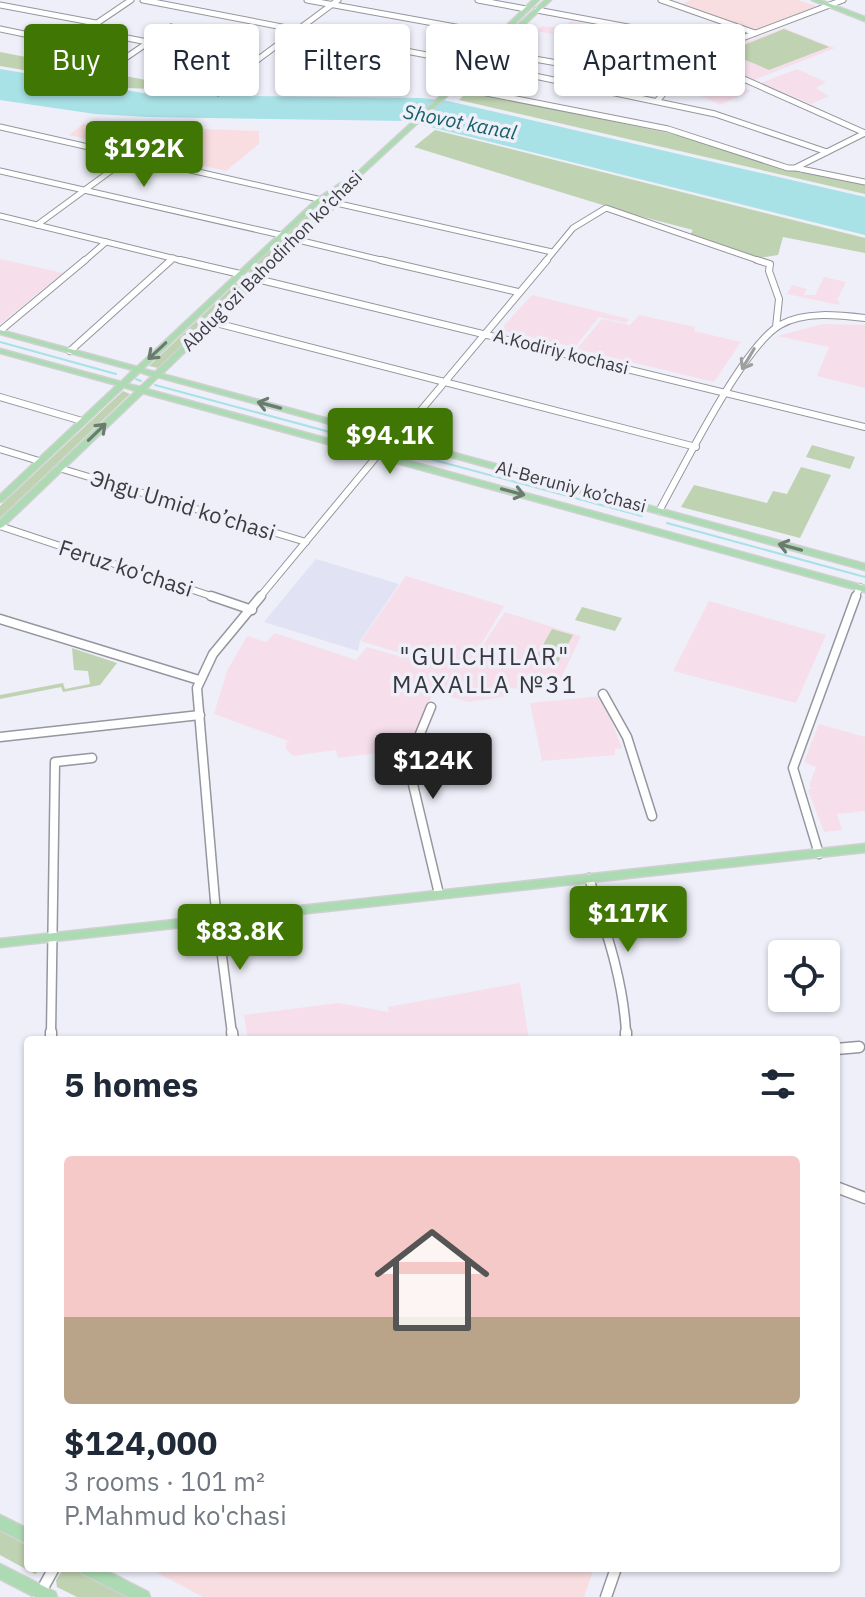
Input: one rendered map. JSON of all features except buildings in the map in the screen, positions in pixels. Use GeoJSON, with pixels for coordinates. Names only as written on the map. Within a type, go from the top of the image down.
{"type":"FeatureCollection","features":[{"type":"Feature","properties":{"kind":"main road","name":"Abdug’ozi Bahodirhon ko’chasi"},"geometry":{"type":"LineString","coordinates":[[513,24],[536,0]]}},
{"type":"Feature","properties":{"kind":"main road","name":"Abdug’ozi Bahodirhon ko’chasi"},"geometry":{"type":"LineString","coordinates":[[519,24],[548,0]]}},
{"type":"Feature","properties":{"kind":"main road"},"geometry":{"type":"LineString","coordinates":[[815,0],[865,19]]}},
{"type":"Feature","properties":{"kind":"main road","name":"Abdug’ozi Bahodirhon ko’chasi"},"geometry":{"type":"LineString","coordinates":[[0,525],[336,204],[344,188],[440,96]]}},
{"type":"Feature","properties":{"kind":"main road","name":"Abdug’ozi Bahodirhon ko’chasi"},"geometry":{"type":"LineString","coordinates":[[0,499],[319,200],[340,187],[404,131]]}},
{"type":"Feature","properties":{"kind":"main road","name":"Al-Beruniy ko’chasi"},"geometry":{"type":"LineString","coordinates":[[0,331],[865,567]]}},
{"type":"Feature","properties":{"kind":"main road","name":"Al-Beruniy ko’chasi"},"geometry":{"type":"LineString","coordinates":[[0,351],[862,588]]}},
{"type":"Feature","properties":{"kind":"main road"},"geometry":{"type":"LineString","coordinates":[[648,529],[659,511]]}},
{"type":"Feature","properties":{"kind":"main road"},"geometry":{"type":"LineString","coordinates":[[0,943],[217,913],[439,894],[865,848]]}},
{"type":"Feature","properties":{"kind":"main road"},"geometry":{"type":"LineString","coordinates":[[0,1522],[24,1535]]}},
{"type":"Feature","properties":{"kind":"main road"},"geometry":{"type":"LineString","coordinates":[[0,1571],[42,1595]]}},
{"type":"Feature","properties":{"kind":"main road"},"geometry":{"type":"LineString","coordinates":[[94,1572],[143,1597]]}},
{"type":"Feature","properties":{"kind":"street"},"geometry":{"type":"LineString","coordinates":[[0,5],[96,23],[131,0]]}},
{"type":"Feature","properties":{"kind":"street"},"geometry":{"type":"LineString","coordinates":[[143,0],[275,26]]}},
{"type":"Feature","properties":{"kind":"street"},"geometry":{"type":"LineString","coordinates":[[307,0],[437,24]]}},
{"type":"Feature","properties":{"kind":"street"},"geometry":{"type":"LineString","coordinates":[[305,24],[338,0]]}},
{"type":"Feature","properties":{"kind":"street"},"geometry":{"type":"LineString","coordinates":[[478,0],[526,9]]}},
{"type":"Feature","properties":{"kind":"street"},"geometry":{"type":"LineString","coordinates":[[661,0],[756,34]]}},
{"type":"Feature","properties":{"kind":"street"},"geometry":{"type":"LineString","coordinates":[[745,38],[843,0]]}},
{"type":"Feature","properties":{"kind":"street"},"geometry":{"type":"LineString","coordinates":[[537,10],[613,24]]}},
{"type":"Feature","properties":{"kind":"street"},"geometry":{"type":"LineString","coordinates":[[0,29],[24,34]]}},
{"type":"Feature","properties":{"kind":"street"},"geometry":{"type":"LineString","coordinates":[[745,80],[865,133]]}},
{"type":"Feature","properties":{"kind":"street"},"geometry":{"type":"LineString","coordinates":[[501,96],[668,129],[788,168],[865,182]]}},
{"type":"Feature","properties":{"kind":"street"},"geometry":{"type":"LineString","coordinates":[[634,96],[738,120],[827,152]]}},
{"type":"Feature","properties":{"kind":"street"},"geometry":{"type":"LineString","coordinates":[[657,101],[661,96]]}},
{"type":"Feature","properties":{"kind":"street"},"geometry":{"type":"LineString","coordinates":[[0,127],[552,252]]}},
{"type":"Feature","properties":{"kind":"street"},"geometry":{"type":"LineString","coordinates":[[795,168],[865,133]]}},
{"type":"Feature","properties":{"kind":"street"},"geometry":{"type":"LineString","coordinates":[[37,225],[131,156]]}},
{"type":"Feature","properties":{"kind":"street"},"geometry":{"type":"LineString","coordinates":[[0,171],[281,235]]}},
{"type":"Feature","properties":{"kind":"street"},"geometry":{"type":"LineString","coordinates":[[396,440],[573,228],[606,208],[770,264],[769,271],[779,299],[776,327]]}},
{"type":"Feature","properties":{"kind":"street"},"geometry":{"type":"LineString","coordinates":[[1,217],[240,274]]}},
{"type":"Feature","properties":{"kind":"street"},"geometry":{"type":"LineString","coordinates":[[298,240],[518,292]]}},
{"type":"Feature","properties":{"kind":"street"},"geometry":{"type":"LineString","coordinates":[[0,331],[106,242]]}},
{"type":"Feature","properties":{"kind":"street"},"geometry":{"type":"LineString","coordinates":[[70,351],[173,258]]}},
{"type":"Feature","properties":{"kind":"street","name":"A.Kodiriy kochasi"},"geometry":{"type":"LineString","coordinates":[[257,279],[865,427]]}},
{"type":"Feature","properties":{"kind":"street"},"geometry":{"type":"LineString","coordinates":[[659,511],[758,343],[776,327],[813,317],[865,318]]}},
{"type":"Feature","properties":{"kind":"street"},"geometry":{"type":"LineString","coordinates":[[212,322],[696,447]]}},
{"type":"Feature","properties":{"kind":"street"},"geometry":{"type":"LineString","coordinates":[[0,397],[82,421]]}},
{"type":"Feature","properties":{"kind":"street"},"geometry":{"type":"LineString","coordinates":[[0,449],[39,461]]}},
{"type":"Feature","properties":{"kind":"street"},"geometry":{"type":"LineString","coordinates":[[232,1036],[217,913],[199,680],[213,654],[377,456]]}},
{"type":"Feature","properties":{"kind":"street","name":"Эhgu Umid ko’chasi"},"geometry":{"type":"LineString","coordinates":[[59,468],[306,542]]}},
{"type":"Feature","properties":{"kind":"street","name":"Feruz ko'chasi"},"geometry":{"type":"LineString","coordinates":[[0,525],[252,610]]}},
{"type":"Feature","properties":{"kind":"street","name":"Al-Beruniy ko’chasi"},"geometry":{"type":"LineString","coordinates":[[819,854],[793,768],[812,724],[820,690],[862,588]]}},
{"type":"Feature","properties":{"kind":"street"},"geometry":{"type":"LineString","coordinates":[[0,619],[199,680]]}},
{"type":"Feature","properties":{"kind":"street"},"geometry":{"type":"LineString","coordinates":[[603,694],[627,737],[652,816]]}},
{"type":"Feature","properties":{"kind":"street"},"geometry":{"type":"LineString","coordinates":[[431,707],[415,746],[411,776],[439,894]]}},
{"type":"Feature","properties":{"kind":"street"},"geometry":{"type":"LineString","coordinates":[[0,737],[200,715]]}},
{"type":"Feature","properties":{"kind":"street"},"geometry":{"type":"LineString","coordinates":[[51,1036],[55,762],[92,758]]}},
{"type":"Feature","properties":{"kind":"street"},"geometry":{"type":"LineString","coordinates":[[589,878],[607,934],[625,1014],[626,1036]]}},
{"type":"Feature","properties":{"kind":"street"},"geometry":{"type":"LineString","coordinates":[[840,1049],[859,1047]]}},
{"type":"Feature","properties":{"kind":"street"},"geometry":{"type":"LineString","coordinates":[[840,1189],[865,1198]]}},
{"type":"Feature","properties":{"kind":"street"},"geometry":{"type":"LineString","coordinates":[[42,1595],[52,1572]]}},
{"type":"Feature","properties":{"kind":"street"},"geometry":{"type":"LineString","coordinates":[[606,1597],[615,1572]]}},
{"type":"Feature","properties":{"kind":"shaded area"},"geometry":{"type":"Polygon","coordinates":[[[691,0],[798,0],[816,6],[755,31],[745,27],[745,24],[736,24],[682,4],[691,0]]]}},
{"type":"Feature","properties":{"kind":"shaded area"},"geometry":{"type":"Polygon","coordinates":[[[542,26],[554,27],[554,34],[538,31],[542,26]]]}},
{"type":"Feature","properties":{"kind":"shaded area"},"geometry":{"type":"Polygon","coordinates":[[[784,28],[835,48],[754,80],[745,76],[745,42],[784,28]]]}},
{"type":"Feature","properties":{"kind":"shaded area"},"geometry":{"type":"Polygon","coordinates":[[[797,69],[826,82],[816,88],[829,96],[811,104],[761,83],[797,69]]]}},
{"type":"Feature","properties":{"kind":"shaded area"},"geometry":{"type":"Polygon","coordinates":[[[701,96],[740,96],[720,105],[701,96]]]}},
{"type":"Feature","properties":{"kind":"shaded area"},"geometry":{"type":"Polygon","coordinates":[[[83,124],[259,131],[259,144],[226,171],[69,135],[83,124]]]}},
{"type":"Feature","properties":{"kind":"shaded area"},"geometry":{"type":"Polygon","coordinates":[[[0,259],[63,273],[0,324],[0,259]]]}},
{"type":"Feature","properties":{"kind":"shaded area"},"geometry":{"type":"Polygon","coordinates":[[[824,277],[846,282],[837,300],[839,305],[787,294],[792,285],[807,289],[804,295],[815,295],[824,277]]]}},
{"type":"Feature","properties":{"kind":"shaded area"},"geometry":{"type":"Polygon","coordinates":[[[532,295],[629,319],[626,323],[599,317],[575,347],[500,330],[532,295]]]}},
{"type":"Feature","properties":{"kind":"shaded area"},"geometry":{"type":"Polygon","coordinates":[[[639,315],[695,327],[694,331],[741,342],[714,382],[577,349],[602,319],[630,325],[639,315]]]}},
{"type":"Feature","properties":{"kind":"shaded area"},"geometry":{"type":"Polygon","coordinates":[[[823,324],[865,325],[865,388],[817,376],[829,347],[777,336],[823,324]]]}},
{"type":"Feature","properties":{"kind":"shaded area"},"geometry":{"type":"Polygon","coordinates":[[[316,559],[399,584],[360,641],[358,651],[264,622],[316,559]]]}},
{"type":"Feature","properties":{"kind":"shaded area"},"geometry":{"type":"Polygon","coordinates":[[[406,576],[504,606],[466,670],[505,612],[581,636],[555,691],[507,688],[503,697],[468,702],[391,678],[389,682],[432,696],[415,736],[412,736],[409,749],[338,758],[336,750],[293,756],[286,749],[286,742],[291,742],[214,714],[227,671],[247,636],[266,642],[275,633],[356,660],[367,647],[405,658],[406,655],[361,641],[406,576]]]}},
{"type":"Feature","properties":{"kind":"shaded area"},"geometry":{"type":"Polygon","coordinates":[[[709,601],[826,635],[796,703],[673,671],[709,601]]]}},
{"type":"Feature","properties":{"kind":"shaded area"},"geometry":{"type":"Polygon","coordinates":[[[601,696],[622,748],[615,749],[615,755],[542,761],[530,703],[601,696]]]}},
{"type":"Feature","properties":{"kind":"shaded area"},"geometry":{"type":"Polygon","coordinates":[[[819,724],[865,737],[865,811],[837,814],[842,830],[824,832],[808,790],[812,788],[809,786],[816,767],[804,762],[819,724]]]}},
{"type":"Feature","properties":{"kind":"shaded area"},"geometry":{"type":"Polygon","coordinates":[[[520,983],[528,1036],[247,1036],[244,1015],[338,1003],[389,1012],[388,1007],[520,983]]]}},
{"type":"Feature","properties":{"kind":"shaded area"},"geometry":{"type":"Polygon","coordinates":[[[156,1572],[593,1572],[584,1597],[203,1597],[156,1572]]]}},
{"type":"Feature","properties":{"kind":"green space"},"geometry":{"type":"Polygon","coordinates":[[[784,29],[829,47],[769,70],[745,60],[745,45],[784,29]]]}},
{"type":"Feature","properties":{"kind":"green space"},"geometry":{"type":"Polygon","coordinates":[[[0,52],[24,57],[24,70],[0,66],[0,52]]]}},
{"type":"Feature","properties":{"kind":"green space"},"geometry":{"type":"Polygon","coordinates":[[[128,77],[144,80],[144,89],[129,88],[128,77]]]}},
{"type":"Feature","properties":{"kind":"green space"},"geometry":{"type":"Polygon","coordinates":[[[463,96],[492,96],[692,138],[801,173],[805,170],[865,182],[865,194],[459,100],[463,96]]]}},
{"type":"Feature","properties":{"kind":"green space"},"geometry":{"type":"Polygon","coordinates":[[[435,130],[865,238],[865,253],[783,237],[778,255],[758,258],[689,236],[693,230],[414,147],[435,130]]]}},
{"type":"Feature","properties":{"kind":"green space"},"geometry":{"type":"Polygon","coordinates":[[[320,203],[329,206],[257,275],[248,272],[320,203]]]}},
{"type":"Feature","properties":{"kind":"green space"},"geometry":{"type":"Polygon","coordinates":[[[241,279],[249,281],[158,368],[149,366],[241,279]]]}},
{"type":"Feature","properties":{"kind":"green space"},"geometry":{"type":"Polygon","coordinates":[[[123,391],[130,394],[0,518],[0,506],[123,391]]]}},
{"type":"Feature","properties":{"kind":"green space"},"geometry":{"type":"Polygon","coordinates":[[[812,445],[855,457],[850,469],[806,457],[812,445]]]}},
{"type":"Feature","properties":{"kind":"green space"},"geometry":{"type":"Polygon","coordinates":[[[801,467],[831,475],[800,538],[681,507],[694,485],[767,503],[773,491],[787,494],[801,467]]]}},
{"type":"Feature","properties":{"kind":"green space"},"geometry":{"type":"Polygon","coordinates":[[[582,607],[622,618],[615,631],[575,620],[582,607]]]}},
{"type":"Feature","properties":{"kind":"green space"},"geometry":{"type":"Polygon","coordinates":[[[552,629],[573,635],[556,666],[535,659],[552,629]]]}},
{"type":"Feature","properties":{"kind":"green space"},"geometry":{"type":"Polygon","coordinates":[[[72,648],[117,663],[100,685],[63,692],[61,687],[0,699],[0,695],[63,683],[65,689],[90,684],[88,671],[74,670],[72,648]]]}},
{"type":"Feature","properties":{"kind":"green space"},"geometry":{"type":"Polygon","coordinates":[[[0,1531],[24,1544],[24,1568],[0,1555],[0,1531]]]}},
{"type":"Feature","properties":{"kind":"green space"},"geometry":{"type":"Polygon","coordinates":[[[61,1572],[80,1572],[127,1597],[77,1597],[57,1587],[56,1580],[61,1572]]]}},
{"type":"Feature","properties":{"kind":"water","name":"Shovot kanal"},"geometry":{"type":"Polygon","coordinates":[[[0,69],[24,73],[24,96],[128,96],[128,90],[144,93],[144,96],[421,98],[448,101],[865,197],[865,235],[406,121],[147,117],[95,114],[0,100],[0,69]]]}},
{"type":"Feature","properties":{"kind":"waterway"},"geometry":{"type":"LineString","coordinates":[[0,342],[116,374]]}},
{"type":"Feature","properties":{"kind":"waterway"},"geometry":{"type":"LineString","coordinates":[[136,379],[141,381]]}},
{"type":"Feature","properties":{"kind":"waterway"},"geometry":{"type":"LineString","coordinates":[[155,385],[642,516]]}},
{"type":"Feature","properties":{"kind":"waterway"},"geometry":{"type":"LineString","coordinates":[[667,523],[865,577]]}},
{"type":"Feature","properties":{"kind":"district","name":"\"GULCHILAR\" MAXALLA №31"},"geometry":{"type":"Point","coordinates":[485,671]}}]}
